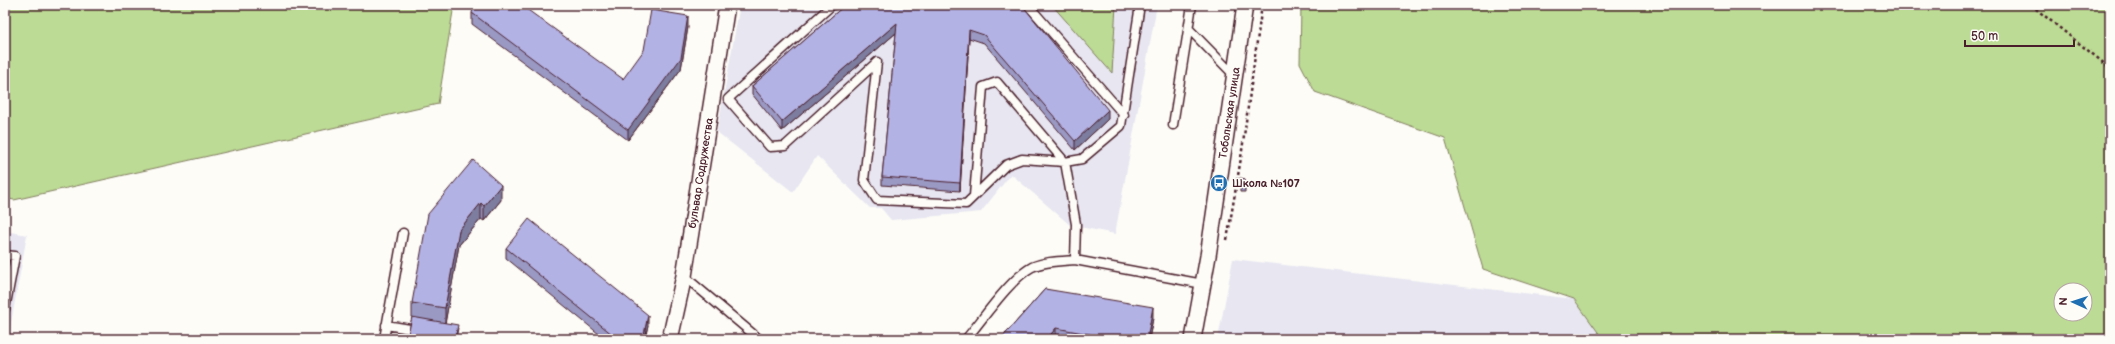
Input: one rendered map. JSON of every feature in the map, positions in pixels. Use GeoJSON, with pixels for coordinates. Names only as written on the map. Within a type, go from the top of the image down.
{"type":"FeatureCollection","features":[{"type":"Feature","properties":{"kind":"street","name":"бульвар Содружества"},"geometry":{"type":"LineString","coordinates":[[670,339],[684,276],[727,5]]}},
{"type":"Feature","properties":{"kind":"street","name":"Тобольская улица"},"geometry":{"type":"LineString","coordinates":[[1194,339],[1245,5]]}},
{"type":"Feature","properties":{"kind":"lane"},"geometry":{"type":"LineString","coordinates":[[832,5],[728,99],[770,147],[785,146],[876,62],[864,180],[877,200],[966,204],[1006,166],[1022,159],[1065,162],[1082,159],[1121,126],[1124,115],[1140,5]]}},
{"type":"Feature","properties":{"kind":"lane"},"geometry":{"type":"LineString","coordinates":[[1028,5],[1124,115]]}},
{"type":"Feature","properties":{"kind":"lane"},"geometry":{"type":"LineString","coordinates":[[1173,125],[1192,5]]}},
{"type":"Feature","properties":{"kind":"lane"},"geometry":{"type":"LineString","coordinates":[[1189,29],[1234,75]]}},
{"type":"Feature","properties":{"kind":"lane"},"geometry":{"type":"LineString","coordinates":[[974,196],[983,87],[997,82],[1065,162],[1076,224],[1075,260]]}},
{"type":"Feature","properties":{"kind":"lane"},"geometry":{"type":"LineString","coordinates":[[384,339],[403,233]]}},
{"type":"Feature","properties":{"kind":"lane"},"geometry":{"type":"LineString","coordinates":[[5,255],[15,256],[5,309]]}},
{"type":"Feature","properties":{"kind":"lane"},"geometry":{"type":"LineString","coordinates":[[966,339],[1016,279],[1033,267],[1056,261],[1075,260],[1203,284]]}},
{"type":"Feature","properties":{"kind":"lane"},"geometry":{"type":"LineString","coordinates":[[684,276],[759,339]]}},
{"type":"Feature","properties":{"kind":"lane"},"geometry":{"type":"LineString","coordinates":[[386,325],[410,329]]}},
{"type":"Feature","properties":{"kind":"path"},"geometry":{"type":"LineString","coordinates":[[1226,243],[1262,5]]}},
{"type":"Feature","properties":{"kind":"path"},"geometry":{"type":"LineString","coordinates":[[2031,5],[2110,68]]}},
{"type":"Feature","properties":{"kind":"shaded area"},"geometry":{"type":"Polygon","coordinates":[[[740,5],[1157,5],[1115,234],[1070,225],[1011,174],[981,212],[891,220],[881,208],[870,208],[817,156],[793,192],[717,132],[740,5]]]}},
{"type":"Feature","properties":{"kind":"shaded area"},"geometry":{"type":"Polygon","coordinates":[[[5,231],[27,235],[8,339],[5,339],[5,231]]]}},
{"type":"Feature","properties":{"kind":"shaded area"},"geometry":{"type":"Polygon","coordinates":[[[1233,259],[1574,299],[1603,339],[1218,339],[1233,259]]]}},
{"type":"Feature","properties":{"kind":"green space"},"geometry":{"type":"Polygon","coordinates":[[[5,5],[454,5],[438,104],[14,200],[5,198],[5,5]]]}},
{"type":"Feature","properties":{"kind":"green space"},"geometry":{"type":"Polygon","coordinates":[[[1052,5],[1116,5],[1112,73],[1052,5]]]}},
{"type":"Feature","properties":{"kind":"green space"},"geometry":{"type":"Polygon","coordinates":[[[1301,5],[2110,5],[2110,339],[1603,339],[1574,299],[1483,269],[1445,138],[1315,92],[1300,63],[1301,5]]]}},
{"type":"Feature","properties":{"kind":"building"},"geometry":{"type":"Polygon","coordinates":[[[474,5],[521,5],[623,79],[644,50],[651,10],[688,16],[681,58],[628,130],[472,13],[474,5]]]}},
{"type":"Feature","properties":{"kind":"building"},"geometry":{"type":"Polygon","coordinates":[[[845,5],[1022,5],[1108,110],[1075,141],[984,35],[969,30],[960,183],[882,177],[897,23],[782,122],[752,86],[845,5]]]}},
{"type":"Feature","properties":{"kind":"building"},"geometry":{"type":"Polygon","coordinates":[[[473,160],[501,185],[484,206],[481,203],[459,230],[445,308],[412,303],[428,214],[473,160]]]}},
{"type":"Feature","properties":{"kind":"building"},"geometry":{"type":"Polygon","coordinates":[[[1240,178],[1245,179],[1245,189],[1240,188],[1240,178]]]}},
{"type":"Feature","properties":{"kind":"building"},"geometry":{"type":"Polygon","coordinates":[[[529,219],[648,315],[643,339],[618,339],[506,248],[529,219]]]}},
{"type":"Feature","properties":{"kind":"building"},"geometry":{"type":"Polygon","coordinates":[[[1045,289],[1153,307],[1147,339],[1111,339],[1056,328],[1047,339],[1001,339],[1045,289]]]}},
{"type":"Feature","properties":{"kind":"building"},"geometry":{"type":"Polygon","coordinates":[[[412,317],[458,325],[455,339],[429,339],[408,335],[412,317]]]}},
{"type":"Feature","properties":{"kind":"place","name":"Школа №107"},"geometry":{"type":"Point","coordinates":[1219,183]}}]}
